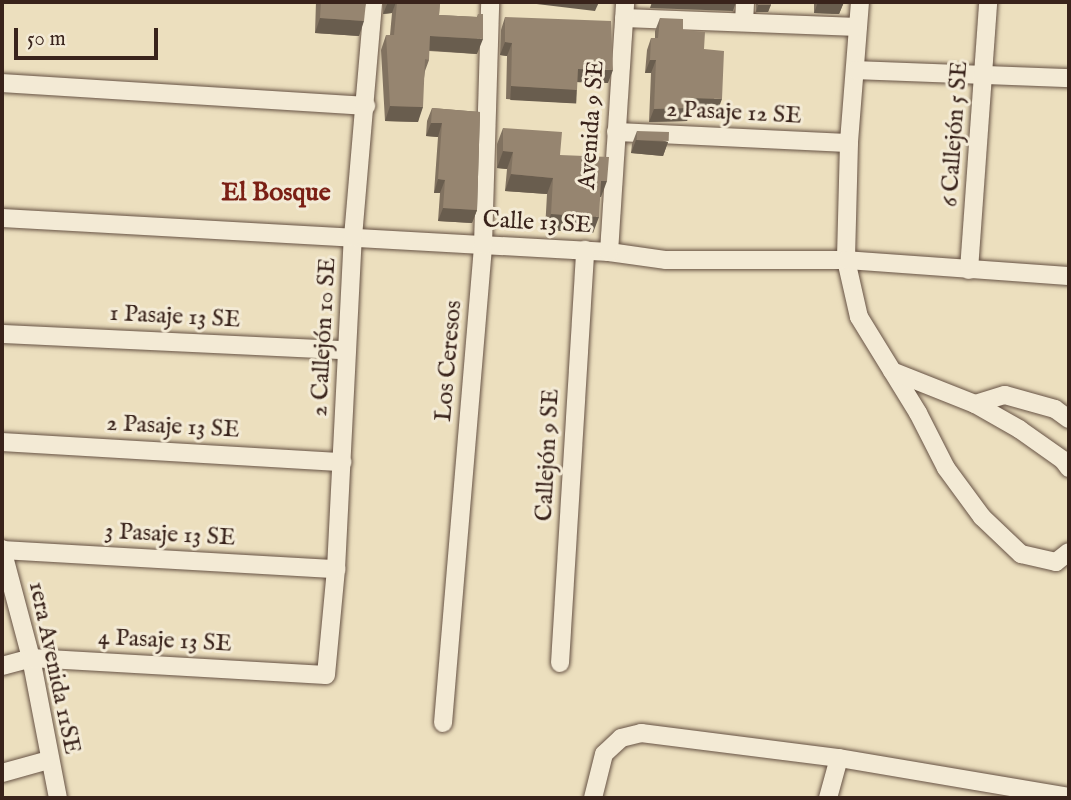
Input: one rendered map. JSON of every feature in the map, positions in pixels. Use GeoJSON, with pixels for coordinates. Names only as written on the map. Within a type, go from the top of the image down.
{"type":"FeatureCollection","features":[{"type":"Feature","properties":{"kind":"street","name":"2 Callejón 10 SE"},"geometry":{"type":"LineString","coordinates":[[326,675],[336,569],[354,237],[373,2]]}},
{"type":"Feature","properties":{"kind":"street","name":"Los Ceresos"},"geometry":{"type":"LineString","coordinates":[[443,723],[483,245],[489,2]]}},
{"type":"Feature","properties":{"kind":"street"},"geometry":{"type":"LineString","coordinates":[[744,22],[745,2]]}},
{"type":"Feature","properties":{"kind":"street"},"geometry":{"type":"LineString","coordinates":[[860,2],[849,143],[846,260],[859,317],[946,468],[982,517],[1021,554],[1056,562],[1069,552]]}},
{"type":"Feature","properties":{"kind":"street","name":"6 Callejón 5 SE"},"geometry":{"type":"LineString","coordinates":[[969,271],[988,2]]}},
{"type":"Feature","properties":{"kind":"street"},"geometry":{"type":"LineString","coordinates":[[624,10],[744,22],[858,27]]}},
{"type":"Feature","properties":{"kind":"street","name":"Avenida 9 SE"},"geometry":{"type":"LineString","coordinates":[[609,252],[624,10]]}},
{"type":"Feature","properties":{"kind":"street"},"geometry":{"type":"LineString","coordinates":[[856,70],[984,77],[1069,78]]}},
{"type":"Feature","properties":{"kind":"street"},"geometry":{"type":"LineString","coordinates":[[2,83],[366,106]]}},
{"type":"Feature","properties":{"kind":"street","name":"2 Pasaje 12 SE"},"geometry":{"type":"LineString","coordinates":[[616,132],[849,143]]}},
{"type":"Feature","properties":{"kind":"street","name":"Calle 13 SE"},"geometry":{"type":"LineString","coordinates":[[2,218],[585,250],[667,260],[846,260],[969,271],[1069,276]]}},
{"type":"Feature","properties":{"kind":"street","name":"Callejón 9 SE"},"geometry":{"type":"LineString","coordinates":[[560,663],[585,250]]}},
{"type":"Feature","properties":{"kind":"street","name":"1 Pasaje 13 SE"},"geometry":{"type":"LineString","coordinates":[[2,334],[347,349]]}},
{"type":"Feature","properties":{"kind":"street"},"geometry":{"type":"LineString","coordinates":[[892,371],[975,404],[1019,429],[1063,460],[1069,468]]}},
{"type":"Feature","properties":{"kind":"street"},"geometry":{"type":"LineString","coordinates":[[975,404],[1004,395],[1055,410],[1069,419]]}},
{"type":"Feature","properties":{"kind":"street","name":"2 Pasaje 13 SE"},"geometry":{"type":"LineString","coordinates":[[2,442],[342,462]]}},
{"type":"Feature","properties":{"kind":"street","name":"3 Pasaje 13 SE"},"geometry":{"type":"LineString","coordinates":[[2,550],[336,569]]}},
{"type":"Feature","properties":{"kind":"street","name":"1era Avenida 11SE"},"geometry":{"type":"LineString","coordinates":[[2,550],[32,658],[58,798]]}},
{"type":"Feature","properties":{"kind":"street","name":"4 Pasaje 13 SE"},"geometry":{"type":"LineString","coordinates":[[2,666],[32,658],[326,675]]}},
{"type":"Feature","properties":{"kind":"street"},"geometry":{"type":"LineString","coordinates":[[593,798],[604,754],[621,738],[641,733],[839,758],[1037,795],[1069,797]]}},
{"type":"Feature","properties":{"kind":"street"},"geometry":{"type":"LineString","coordinates":[[828,798],[839,758]]}},
{"type":"Feature","properties":{"kind":"street"},"geometry":{"type":"LineString","coordinates":[[2,773],[49,760]]}},
{"type":"Feature","properties":{"kind":"building"},"geometry":{"type":"Polygon","coordinates":[[[321,2],[366,2],[364,21],[320,18],[321,2]]]}},
{"type":"Feature","properties":{"kind":"building"},"geometry":{"type":"Polygon","coordinates":[[[397,2],[440,2],[439,15],[478,17],[478,14],[483,14],[483,39],[430,36],[429,60],[425,59],[423,107],[390,106],[386,35],[394,35],[397,2]]]}},
{"type":"Feature","properties":{"kind":"building"},"geometry":{"type":"Polygon","coordinates":[[[758,2],[771,2],[771,5],[758,5],[758,2]]]}},
{"type":"Feature","properties":{"kind":"building"},"geometry":{"type":"Polygon","coordinates":[[[505,17],[611,21],[613,70],[578,69],[577,90],[511,86],[512,43],[505,42],[505,17]]]}},
{"type":"Feature","properties":{"kind":"building"},"geometry":{"type":"Polygon","coordinates":[[[660,18],[683,19],[683,30],[705,32],[704,49],[724,51],[722,99],[692,98],[692,108],[654,109],[656,60],[650,60],[651,38],[658,38],[660,18]]]}},
{"type":"Feature","properties":{"kind":"building"},"geometry":{"type":"Polygon","coordinates":[[[432,108],[480,112],[477,210],[443,208],[445,180],[438,179],[442,123],[431,123],[432,108]]]}},
{"type":"Feature","properties":{"kind":"building"},"geometry":{"type":"Polygon","coordinates":[[[503,128],[562,132],[560,155],[609,157],[607,181],[601,181],[599,217],[551,214],[553,178],[511,174],[513,152],[503,151],[503,128]]]}},
{"type":"Feature","properties":{"kind":"building"},"geometry":{"type":"Polygon","coordinates":[[[637,131],[669,132],[669,141],[637,140],[637,131]]]}},
{"type":"Feature","properties":{"kind":"district","name":"El Bosque"},"geometry":{"type":"Point","coordinates":[276,193]}}]}
